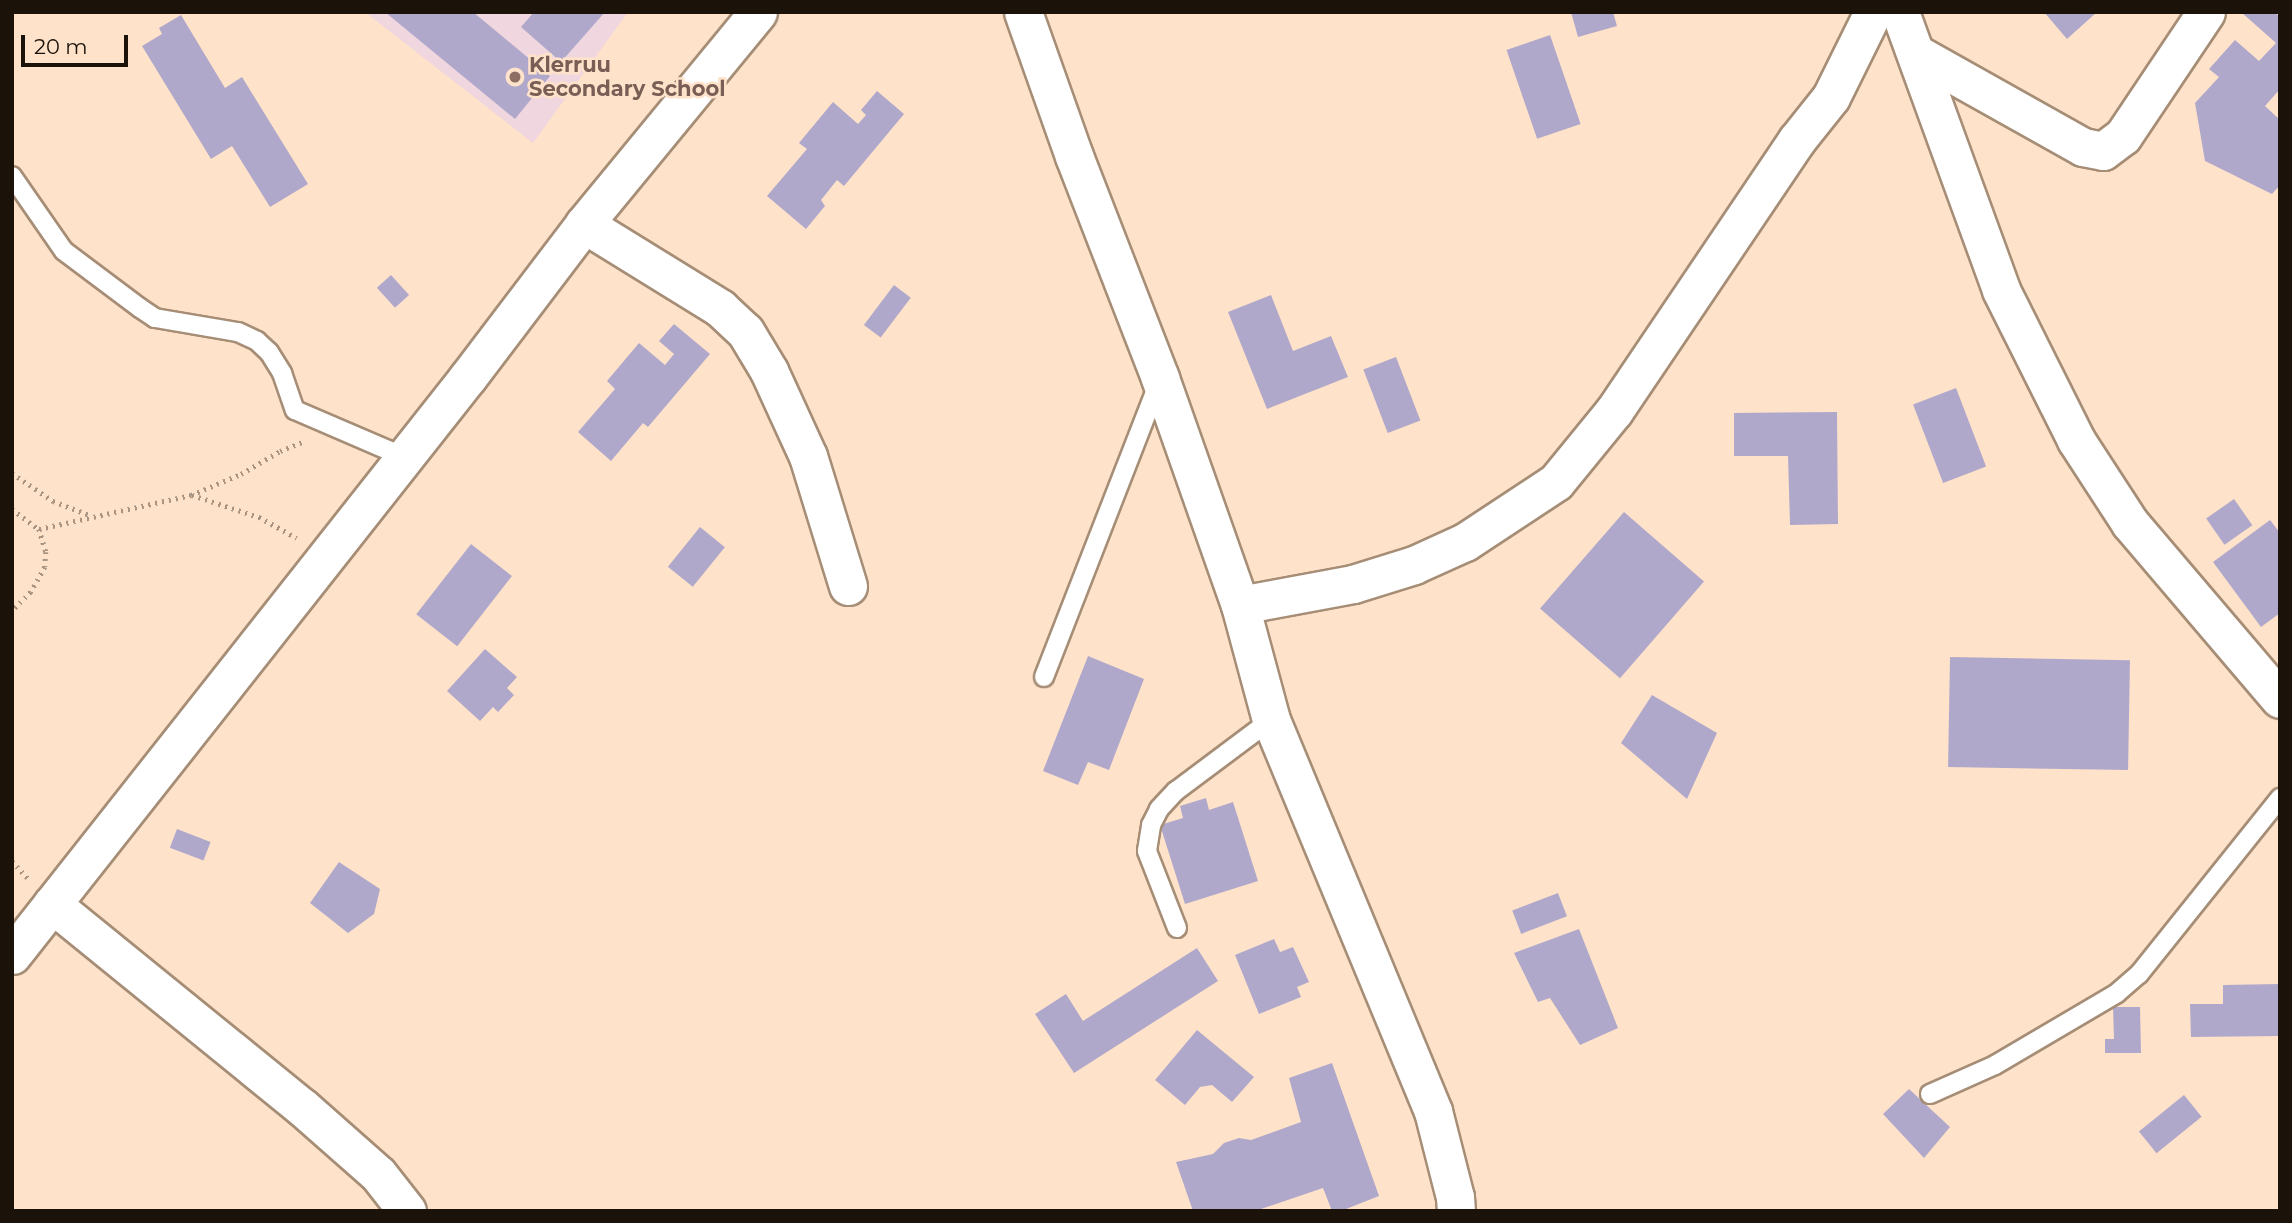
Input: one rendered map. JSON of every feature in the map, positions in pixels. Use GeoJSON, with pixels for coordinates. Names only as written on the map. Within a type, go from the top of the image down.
{"type":"FeatureCollection","features":[{"type":"Feature","properties":{"kind":"street"},"geometry":{"type":"LineString","coordinates":[[12,955],[584,224],[758,12]]}},
{"type":"Feature","properties":{"kind":"street"},"geometry":{"type":"LineString","coordinates":[[1023,12],[1074,156],[1160,378],[1240,605],[1271,720],[1433,1111],[1455,1197],[1456,1211]]}},
{"type":"Feature","properties":{"kind":"street"},"geometry":{"type":"LineString","coordinates":[[1240,605],[1353,584],[1414,565],[1465,542],[1556,482],[1614,411],[1796,141],[1831,97],[1872,12]]}},
{"type":"Feature","properties":{"kind":"street"},"geometry":{"type":"LineString","coordinates":[[1900,12],[2001,290],[2076,440],[2130,523],[2280,699]]}},
{"type":"Feature","properties":{"kind":"street"},"geometry":{"type":"LineString","coordinates":[[1917,54],[2083,147],[2103,150],[2123,136],[2206,12]]}},
{"type":"Feature","properties":{"kind":"street"},"geometry":{"type":"LineString","coordinates":[[584,224],[720,308],[745,331],[769,371],[808,456],[848,586]]}},
{"type":"Feature","properties":{"kind":"street"},"geometry":{"type":"LineString","coordinates":[[52,904],[302,1107],[378,1174],[407,1211]]}},
{"type":"Feature","properties":{"kind":"lane"},"geometry":{"type":"LineString","coordinates":[[12,176],[64,251],[155,318],[238,332],[257,341],[269,352],[282,373],[289,388],[291,407],[329,428],[404,457]]}},
{"type":"Feature","properties":{"kind":"lane"},"geometry":{"type":"LineString","coordinates":[[1044,677],[1160,378]]}},
{"type":"Feature","properties":{"kind":"lane"},"geometry":{"type":"LineString","coordinates":[[1177,928],[1147,851],[1151,825],[1159,808],[1176,791],[1271,720]]}},
{"type":"Feature","properties":{"kind":"lane"},"geometry":{"type":"LineString","coordinates":[[1930,1094],[1995,1065],[2117,993],[2145,967],[2280,798]]}},
{"type":"Feature","properties":{"kind":"path"},"geometry":{"type":"LineString","coordinates":[[39,529],[91,515],[134,509],[191,495],[241,474],[329,428]]}},
{"type":"Feature","properties":{"kind":"path"},"geometry":{"type":"LineString","coordinates":[[12,472],[41,494],[91,515]]}},
{"type":"Feature","properties":{"kind":"path"},"geometry":{"type":"LineString","coordinates":[[191,495],[259,517],[326,554]]}},
{"type":"Feature","properties":{"kind":"path"},"geometry":{"type":"LineString","coordinates":[[12,509],[39,529],[46,552],[45,567],[31,592],[12,611]]}},
{"type":"Feature","properties":{"kind":"shaded area","name":"Klerruu Secondary School"},"geometry":{"type":"Polygon","coordinates":[[[365,12],[628,12],[533,143],[365,12]]]}},
{"type":"Feature","properties":{"kind":"building"},"geometry":{"type":"Polygon","coordinates":[[[385,12],[473,12],[550,76],[515,119],[385,12]]]}},
{"type":"Feature","properties":{"kind":"building"},"geometry":{"type":"Polygon","coordinates":[[[534,12],[605,12],[561,62],[521,27],[534,12]]]}},
{"type":"Feature","properties":{"kind":"building"},"geometry":{"type":"Polygon","coordinates":[[[1571,12],[1613,12],[1617,26],[1578,37],[1571,12]]]}},
{"type":"Feature","properties":{"kind":"building"},"geometry":{"type":"Polygon","coordinates":[[[2044,12],[2097,12],[2067,39],[2044,12]]]}},
{"type":"Feature","properties":{"kind":"building"},"geometry":{"type":"Polygon","coordinates":[[[2241,12],[2274,12],[2280,17],[2280,89],[2265,106],[2280,120],[2280,185],[2272,194],[2205,161],[2195,103],[2219,77],[2209,69],[2235,40],[2259,61],[2276,43],[2241,12]]]}},
{"type":"Feature","properties":{"kind":"building"},"geometry":{"type":"Polygon","coordinates":[[[181,15],[225,88],[242,77],[308,184],[270,207],[232,146],[211,159],[142,46],[162,34],[159,28],[181,15]]]}},
{"type":"Feature","properties":{"kind":"building"},"geometry":{"type":"Polygon","coordinates":[[[1550,35],[1581,124],[1537,139],[1507,50],[1550,35]]]}},
{"type":"Feature","properties":{"kind":"building"},"geometry":{"type":"Polygon","coordinates":[[[877,91],[904,114],[844,186],[837,180],[821,200],[825,206],[806,229],[767,196],[807,149],[799,143],[833,102],[858,124],[866,115],[861,110],[877,91]]]}},
{"type":"Feature","properties":{"kind":"building"},"geometry":{"type":"Polygon","coordinates":[[[391,275],[409,295],[395,308],[377,288],[391,275]]]}},
{"type":"Feature","properties":{"kind":"building"},"geometry":{"type":"Polygon","coordinates":[[[894,285],[911,298],[881,338],[864,325],[894,285]]]}},
{"type":"Feature","properties":{"kind":"building"},"geometry":{"type":"Polygon","coordinates":[[[1271,295],[1293,351],[1331,336],[1348,377],[1267,409],[1228,312],[1271,295]]]}},
{"type":"Feature","properties":{"kind":"building"},"geometry":{"type":"Polygon","coordinates":[[[674,324],[710,354],[648,427],[643,423],[611,461],[578,432],[615,389],[607,381],[639,343],[665,365],[674,354],[659,341],[674,324]]]}},
{"type":"Feature","properties":{"kind":"building"},"geometry":{"type":"Polygon","coordinates":[[[1396,357],[1420,420],[1388,433],[1363,370],[1396,357]]]}},
{"type":"Feature","properties":{"kind":"building"},"geometry":{"type":"Polygon","coordinates":[[[1956,388],[1986,466],[1943,483],[1913,404],[1956,388]]]}},
{"type":"Feature","properties":{"kind":"building"},"geometry":{"type":"Polygon","coordinates":[[[1837,412],[1838,524],[1790,525],[1788,456],[1734,456],[1734,413],[1837,412]]]}},
{"type":"Feature","properties":{"kind":"building"},"geometry":{"type":"Polygon","coordinates":[[[2234,499],[2252,525],[2225,545],[2206,519],[2234,499]]]}},
{"type":"Feature","properties":{"kind":"building"},"geometry":{"type":"Polygon","coordinates":[[[1624,512],[1704,582],[1620,678],[1540,609],[1624,512]]]}},
{"type":"Feature","properties":{"kind":"building"},"geometry":{"type":"Polygon","coordinates":[[[2270,520],[2280,533],[2280,613],[2261,627],[2213,562],[2270,520]]]}},
{"type":"Feature","properties":{"kind":"building"},"geometry":{"type":"Polygon","coordinates":[[[700,527],[725,547],[693,587],[668,567],[700,527]]]}},
{"type":"Feature","properties":{"kind":"building"},"geometry":{"type":"Polygon","coordinates":[[[471,544],[512,576],[457,646],[416,614],[471,544]]]}},
{"type":"Feature","properties":{"kind":"building"},"geometry":{"type":"Polygon","coordinates":[[[485,649],[517,677],[507,688],[514,695],[498,712],[493,707],[480,721],[447,691],[485,649]]]}},
{"type":"Feature","properties":{"kind":"building"},"geometry":{"type":"Polygon","coordinates":[[[1088,656],[1144,679],[1109,770],[1088,762],[1078,785],[1043,771],[1088,656]]]}},
{"type":"Feature","properties":{"kind":"building"},"geometry":{"type":"Polygon","coordinates":[[[1950,657],[2130,660],[2128,770],[1948,767],[1950,657]]]}},
{"type":"Feature","properties":{"kind":"building"},"geometry":{"type":"Polygon","coordinates":[[[1652,695],[1717,733],[1687,799],[1621,743],[1652,695]]]}},
{"type":"Feature","properties":{"kind":"building"},"geometry":{"type":"Polygon","coordinates":[[[1206,798],[1209,810],[1233,802],[1258,881],[1185,904],[1160,825],[1183,818],[1180,806],[1206,798]]]}},
{"type":"Feature","properties":{"kind":"building"},"geometry":{"type":"Polygon","coordinates":[[[177,829],[211,842],[203,861],[170,848],[177,829]]]}},
{"type":"Feature","properties":{"kind":"building"},"geometry":{"type":"Polygon","coordinates":[[[339,862],[380,889],[374,914],[348,933],[310,903],[339,862]]]}},
{"type":"Feature","properties":{"kind":"building"},"geometry":{"type":"Polygon","coordinates":[[[1558,893],[1567,916],[1521,934],[1512,911],[1558,893]]]}},
{"type":"Feature","properties":{"kind":"building"},"geometry":{"type":"Polygon","coordinates":[[[1579,929],[1618,1028],[1580,1045],[1550,998],[1538,1002],[1514,953],[1579,929]]]}},
{"type":"Feature","properties":{"kind":"building"},"geometry":{"type":"Polygon","coordinates":[[[1274,939],[1280,952],[1293,947],[1309,982],[1297,987],[1301,997],[1259,1014],[1235,955],[1274,939]]]}},
{"type":"Feature","properties":{"kind":"building"},"geometry":{"type":"Polygon","coordinates":[[[1197,948],[1218,981],[1074,1073],[1035,1014],[1066,994],[1083,1021],[1197,948]]]}},
{"type":"Feature","properties":{"kind":"building"},"geometry":{"type":"Polygon","coordinates":[[[2280,984],[2280,1036],[2191,1037],[2190,1004],[2223,1004],[2223,985],[2280,984]]]}},
{"type":"Feature","properties":{"kind":"building"},"geometry":{"type":"Polygon","coordinates":[[[2113,1007],[2140,1007],[2141,1053],[2105,1053],[2105,1039],[2114,1039],[2113,1007]]]}},
{"type":"Feature","properties":{"kind":"building"},"geometry":{"type":"Polygon","coordinates":[[[1197,1030],[1254,1077],[1232,1102],[1212,1085],[1200,1087],[1185,1105],[1155,1080],[1197,1030]]]}},
{"type":"Feature","properties":{"kind":"building"},"geometry":{"type":"Polygon","coordinates":[[[1332,1063],[1379,1196],[1341,1211],[1332,1211],[1323,1188],[1255,1211],[1193,1211],[1176,1162],[1213,1154],[1224,1143],[1239,1138],[1251,1140],[1301,1122],[1289,1078],[1332,1063]]]}},
{"type":"Feature","properties":{"kind":"building"},"geometry":{"type":"Polygon","coordinates":[[[1909,1089],[1950,1127],[1924,1158],[1883,1114],[1909,1089]]]}},
{"type":"Feature","properties":{"kind":"building"},"geometry":{"type":"Polygon","coordinates":[[[2184,1095],[2202,1117],[2157,1153],[2139,1132],[2184,1095]]]}},
{"type":"Feature","properties":{"kind":"place","name":"Klerruu Secondary School"},"geometry":{"type":"Point","coordinates":[515,77]}}]}
